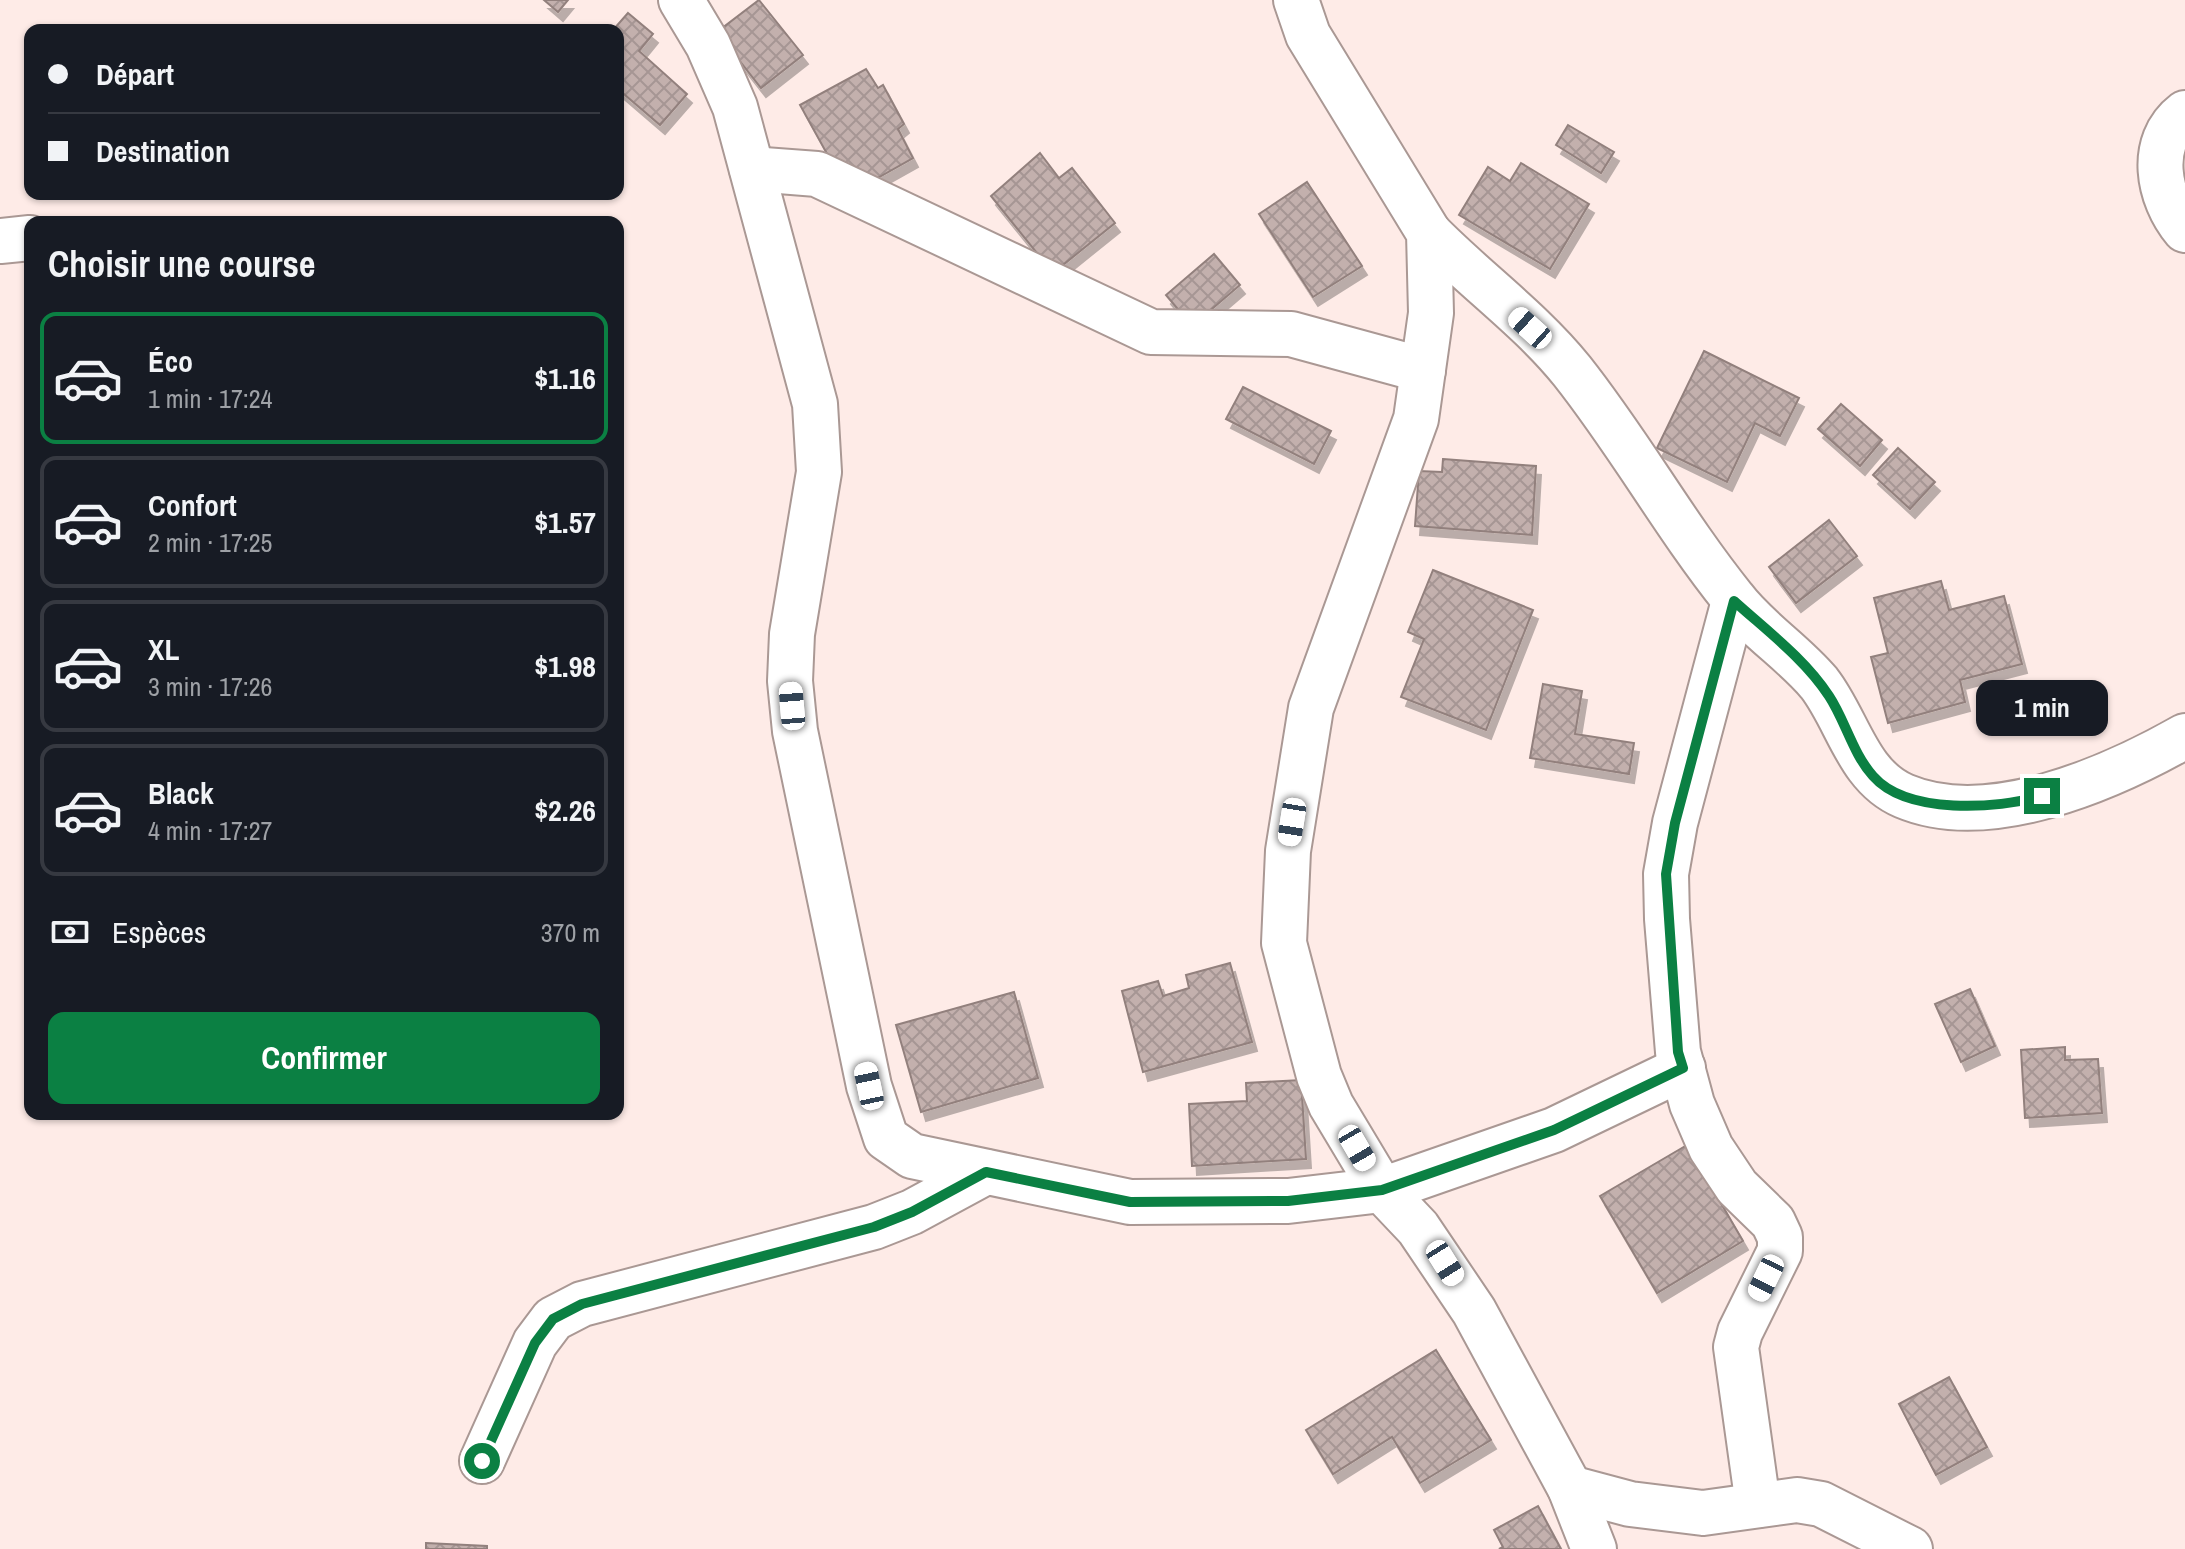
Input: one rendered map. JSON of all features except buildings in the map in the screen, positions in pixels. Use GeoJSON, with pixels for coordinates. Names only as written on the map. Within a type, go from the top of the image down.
{"type":"FeatureCollection","features":[{"type":"Feature","properties":{"kind":"street"},"geometry":{"type":"LineString","coordinates":[[681,0],[708,45],[735,107],[815,404],[819,472],[792,634],[790,681],[795,731],[869,1086],[886,1138],[912,1156],[1130,1202],[1288,1201],[1382,1190],[1554,1130],[1683,1068]]}},
{"type":"Feature","properties":{"kind":"street"},"geometry":{"type":"LineString","coordinates":[[1296,0],[1308,35],[1429,233],[1572,372],[1734,601],[1806,667],[1828,695],[1873,777],[1905,796],[1957,807],[2019,803],[2128,766],[2185,736]]}},
{"type":"Feature","properties":{"kind":"street"},"geometry":{"type":"LineString","coordinates":[[2185,113],[2174,121],[2164,144],[2159,181],[2173,216],[2185,230]]}},
{"type":"Feature","properties":{"kind":"street"},"geometry":{"type":"LineString","coordinates":[[752,169],[817,174],[1151,332],[1291,334],[1423,370]]}},
{"type":"Feature","properties":{"kind":"street"},"geometry":{"type":"LineString","coordinates":[[1429,233],[1431,313],[1416,419],[1311,708],[1288,851],[1284,943],[1319,1076],[1331,1105],[1382,1190],[1418,1228],[1445,1263],[1570,1488],[1594,1549]]}},
{"type":"Feature","properties":{"kind":"street"},"geometry":{"type":"LineString","coordinates":[[0,241],[24,239]]}},
{"type":"Feature","properties":{"kind":"street"},"geometry":{"type":"LineString","coordinates":[[1734,601],[1675,823],[1666,874],[1678,1052],[1692,1104],[1711,1148],[1737,1187],[1773,1222],[1780,1237],[1780,1251],[1740,1332],[1736,1347],[1758,1505]]}},
{"type":"Feature","properties":{"kind":"street"},"geometry":{"type":"LineString","coordinates":[[482,1461],[535,1343],[553,1319],[582,1304],[874,1227],[912,1212],[986,1172]]}},
{"type":"Feature","properties":{"kind":"street"},"geometry":{"type":"LineString","coordinates":[[1570,1488],[1671,1511],[1703,1513],[1797,1500],[1821,1504],[1910,1549]]}},
{"type":"Feature","properties":{"kind":"route"},"geometry":{"type":"LineString","coordinates":[[482,1461],[535,1343],[553,1319],[582,1304],[874,1227],[912,1212],[986,1172],[1130,1202],[1288,1201],[1382,1190],[1554,1130],[1683,1068],[1678,1052],[1666,874],[1675,823],[1734,601],[1806,667],[1828,695],[1873,777],[1905,796],[1957,807],[2019,803],[2042,796]]}}]}
